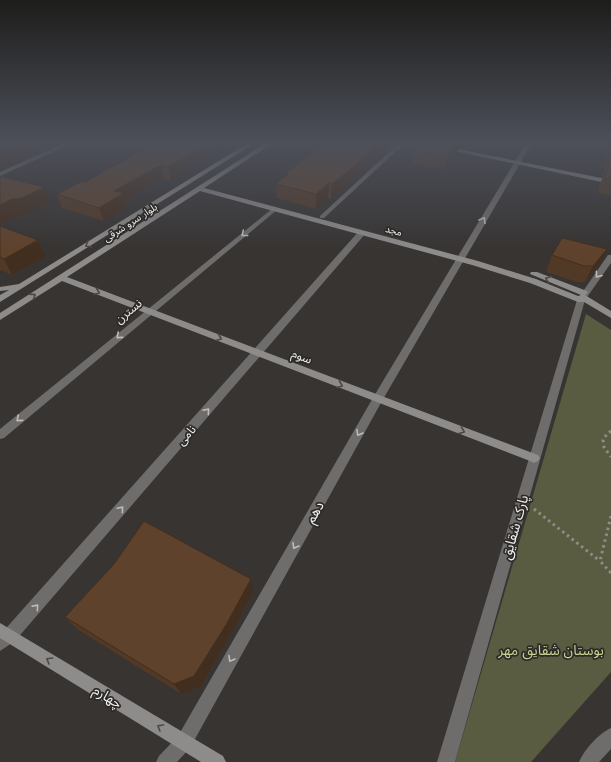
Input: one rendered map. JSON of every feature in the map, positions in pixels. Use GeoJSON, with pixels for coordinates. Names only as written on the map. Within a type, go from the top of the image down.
{"type":"FeatureCollection","features":[{"type":"Feature","properties":{"kind":"street","name":"بلوار سرو شرقی"},"geometry":{"type":"LineString","coordinates":[[0,299],[195,179]]}},
{"type":"Feature","properties":{"kind":"street","name":"بلوار سرو شرقی"},"geometry":{"type":"LineString","coordinates":[[1,316],[215,179]]}},
{"type":"Feature","properties":{"kind":"street"},"geometry":{"type":"LineString","coordinates":[[320,219],[364,179]]}},
{"type":"Feature","properties":{"kind":"street","name":"دهم"},"geometry":{"type":"LineString","coordinates":[[165,762],[184,742],[378,399],[508,179]]}},
{"type":"Feature","properties":{"kind":"street"},"geometry":{"type":"LineString","coordinates":[[593,179],[611,182]]}},
{"type":"Feature","properties":{"kind":"street","name":"مجد"},"geometry":{"type":"LineString","coordinates":[[201,188],[462,256],[582,297],[611,315]]}},
{"type":"Feature","properties":{"kind":"street","name":"نسترن"},"geometry":{"type":"LineString","coordinates":[[0,435],[277,208]]}},
{"type":"Feature","properties":{"kind":"street","name":"نامی"},"geometry":{"type":"LineString","coordinates":[[3,637],[364,231]]}},
{"type":"Feature","properties":{"kind":"street"},"geometry":{"type":"LineString","coordinates":[[582,297],[611,257]]}},
{"type":"Feature","properties":{"kind":"street","name":"سوم"},"geometry":{"type":"LineString","coordinates":[[61,278],[534,458]]}},
{"type":"Feature","properties":{"kind":"street"},"geometry":{"type":"LineString","coordinates":[[0,289],[24,285]]}},
{"type":"Feature","properties":{"kind":"street","name":"پارک شقایق"},"geometry":{"type":"LineString","coordinates":[[446,762],[582,297]]}},
{"type":"Feature","properties":{"kind":"street","name":"چهارم"},"geometry":{"type":"LineString","coordinates":[[3,637],[217,762]]}},
{"type":"Feature","properties":{"kind":"street"},"geometry":{"type":"LineString","coordinates":[[588,762],[611,736]]}},
{"type":"Feature","properties":{"kind":"path"},"geometry":{"type":"LineString","coordinates":[[611,431],[604,435],[602,440],[603,445],[611,457]]}},
{"type":"Feature","properties":{"kind":"path"},"geometry":{"type":"LineString","coordinates":[[522,500],[600,561],[611,573]]}},
{"type":"Feature","properties":{"kind":"path"},"geometry":{"type":"LineString","coordinates":[[600,561],[611,516]]}},
{"type":"Feature","properties":{"kind":"green space","name":"بوستان شقایق مهر"},"geometry":{"type":"Polygon","coordinates":[[[586,314],[611,330],[611,672],[531,762],[455,762],[586,314]]]}},
{"type":"Feature","properties":{"kind":"building"},"geometry":{"type":"Polygon","coordinates":[[[0,179],[9,179],[45,187],[22,198],[12,199],[0,205],[0,179]]]}},
{"type":"Feature","properties":{"kind":"building"},"geometry":{"type":"Polygon","coordinates":[[[91,179],[136,179],[114,191],[124,193],[99,208],[57,194],[82,181],[85,182],[91,179]]]}},
{"type":"Feature","properties":{"kind":"building"},"geometry":{"type":"Polygon","coordinates":[[[283,179],[339,179],[332,184],[329,183],[316,194],[276,184],[283,179]]]}},
{"type":"Feature","properties":{"kind":"building"},"geometry":{"type":"Polygon","coordinates":[[[0,226],[38,240],[4,259],[0,257],[0,226]]]}},
{"type":"Feature","properties":{"kind":"building"},"geometry":{"type":"Polygon","coordinates":[[[562,238],[607,249],[593,266],[584,266],[552,255],[562,238]]]}},
{"type":"Feature","properties":{"kind":"building"},"geometry":{"type":"Polygon","coordinates":[[[144,521],[251,579],[226,625],[194,676],[174,684],[65,617],[114,564],[144,521]]]}}]}
